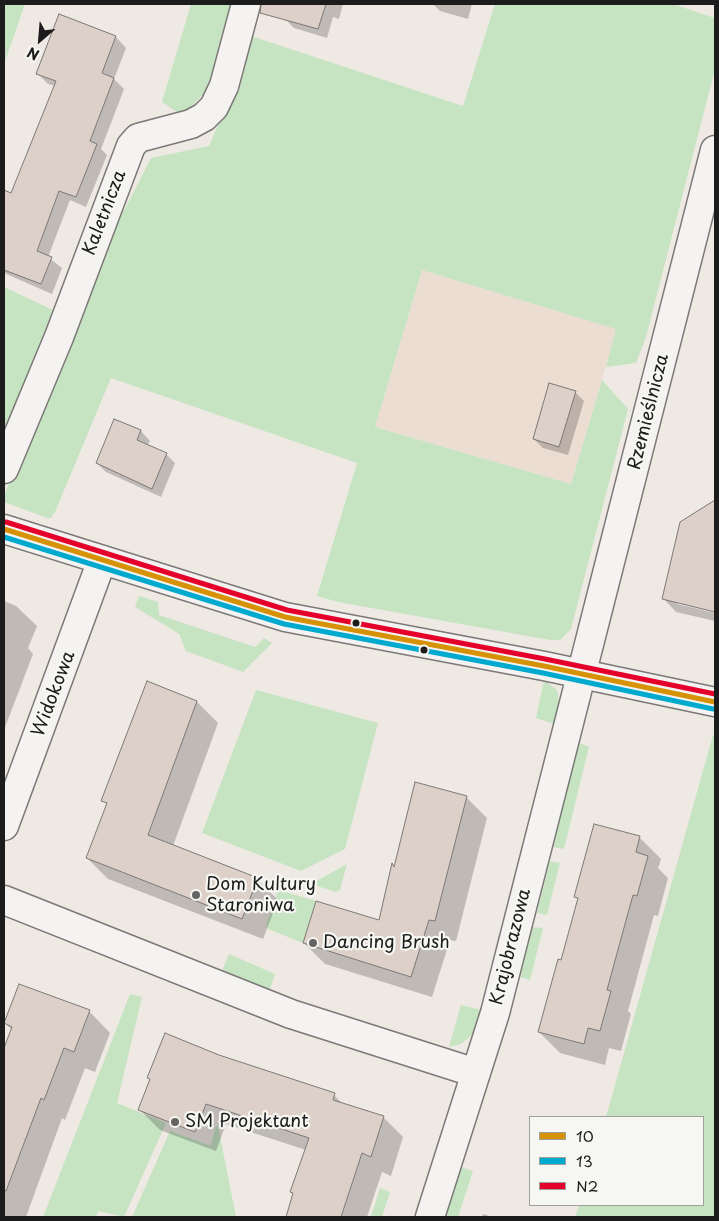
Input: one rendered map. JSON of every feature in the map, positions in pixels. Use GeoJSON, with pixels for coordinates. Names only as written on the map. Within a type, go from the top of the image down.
{"type":"FeatureCollection","features":[{"type":"Feature","properties":{"kind":"street","name":"Kaletnicza"},"geometry":{"type":"LineString","coordinates":[[4,469],[59,336],[131,146],[138,138],[191,124],[204,117],[214,107],[224,86],[246,4]]}},
{"type":"Feature","properties":{"kind":"street","name":"Rzemieślnicza"},"geometry":{"type":"LineString","coordinates":[[581,673],[715,150]]}},
{"type":"Feature","properties":{"kind":"street"},"geometry":{"type":"LineString","coordinates":[[4,529],[285,617],[581,673],[715,702]]}},
{"type":"Feature","properties":{"kind":"street","name":"Widokowa"},"geometry":{"type":"LineString","coordinates":[[4,826],[102,560]]}},
{"type":"Feature","properties":{"kind":"street","name":"Krajobrazowa"},"geometry":{"type":"LineString","coordinates":[[430,1217],[495,1013],[581,673]]}},
{"type":"Feature","properties":{"kind":"street"},"geometry":{"type":"LineString","coordinates":[[4,900],[290,1014],[441,1060],[476,1073]]}},
{"type":"Feature","properties":{"kind":"shaded area"},"geometry":{"type":"Polygon","coordinates":[[[422,270],[617,329],[571,484],[375,427],[422,270]]]}},
{"type":"Feature","properties":{"kind":"green space"},"geometry":{"type":"Polygon","coordinates":[[[4,4],[25,4],[4,64],[4,4]]]}},
{"type":"Feature","properties":{"kind":"green space"},"geometry":{"type":"Polygon","coordinates":[[[191,4],[235,4],[214,82],[193,105],[180,114],[162,102],[191,4]]]}},
{"type":"Feature","properties":{"kind":"green space"},"geometry":{"type":"Polygon","coordinates":[[[495,4],[673,4],[715,18],[715,69],[646,337],[636,363],[606,367],[616,329],[422,270],[375,427],[571,484],[602,380],[628,409],[571,629],[560,640],[550,640],[338,602],[317,596],[357,463],[111,378],[55,512],[50,519],[4,502],[4,497],[18,459],[115,220],[125,209],[151,158],[209,146],[236,82],[248,35],[463,106],[495,4]]]}},
{"type":"Feature","properties":{"kind":"green space"},"geometry":{"type":"Polygon","coordinates":[[[4,287],[53,310],[4,439],[4,287]]]}},
{"type":"Feature","properties":{"kind":"green space"},"geometry":{"type":"Polygon","coordinates":[[[139,596],[158,602],[159,615],[255,647],[264,638],[272,643],[243,672],[186,651],[179,634],[135,607],[139,596]]]}},
{"type":"Feature","properties":{"kind":"green space"},"geometry":{"type":"Polygon","coordinates":[[[544,680],[557,690],[560,707],[554,724],[536,718],[544,680]]]}},
{"type":"Feature","properties":{"kind":"green space"},"geometry":{"type":"Polygon","coordinates":[[[256,690],[378,723],[345,849],[301,871],[202,833],[256,690]]]}},
{"type":"Feature","properties":{"kind":"green space"},"geometry":{"type":"Polygon","coordinates":[[[713,735],[715,736],[715,1217],[575,1217],[579,1206],[704,1206],[704,1116],[606,1116],[713,735]]]}},
{"type":"Feature","properties":{"kind":"green space"},"geometry":{"type":"Polygon","coordinates":[[[578,742],[589,747],[564,849],[553,847],[578,742]]]}},
{"type":"Feature","properties":{"kind":"green space"},"geometry":{"type":"Polygon","coordinates":[[[550,861],[560,863],[547,915],[537,913],[550,861]]]}},
{"type":"Feature","properties":{"kind":"green space"},"geometry":{"type":"Polygon","coordinates":[[[347,864],[340,890],[336,892],[311,884],[347,864]]]}},
{"type":"Feature","properties":{"kind":"green space"},"geometry":{"type":"Polygon","coordinates":[[[282,891],[316,901],[303,943],[268,929],[266,926],[277,893],[282,891]]]}},
{"type":"Feature","properties":{"kind":"green space"},"geometry":{"type":"Polygon","coordinates":[[[532,927],[543,928],[530,980],[520,977],[532,927]]]}},
{"type":"Feature","properties":{"kind":"green space"},"geometry":{"type":"Polygon","coordinates":[[[229,954],[275,974],[269,992],[221,973],[229,954]]]}},
{"type":"Feature","properties":{"kind":"green space"},"geometry":{"type":"Polygon","coordinates":[[[130,994],[142,997],[117,1103],[166,1123],[124,1217],[98,1211],[96,1217],[43,1217],[130,994]]]}},
{"type":"Feature","properties":{"kind":"green space"},"geometry":{"type":"Polygon","coordinates":[[[461,1005],[481,1010],[474,1033],[461,1044],[449,1047],[461,1005]]]}},
{"type":"Feature","properties":{"kind":"green space"},"geometry":{"type":"Polygon","coordinates":[[[216,1126],[218,1126],[236,1217],[132,1217],[170,1131],[211,1146],[216,1126]]]}},
{"type":"Feature","properties":{"kind":"green space"},"geometry":{"type":"Polygon","coordinates":[[[461,1167],[473,1171],[458,1217],[445,1217],[461,1167]]]}},
{"type":"Feature","properties":{"kind":"green space"},"geometry":{"type":"Polygon","coordinates":[[[380,1188],[390,1192],[382,1217],[371,1217],[380,1188]]]}},
{"type":"Feature","properties":{"kind":"building"},"geometry":{"type":"Polygon","coordinates":[[[261,4],[326,4],[318,29],[260,13],[261,4]]]}},
{"type":"Feature","properties":{"kind":"building"},"geometry":{"type":"Polygon","coordinates":[[[59,14],[116,36],[102,73],[114,78],[90,141],[97,144],[76,197],[59,191],[37,251],[52,257],[41,284],[4,270],[4,190],[11,193],[56,81],[36,74],[59,14]]]}},
{"type":"Feature","properties":{"kind":"building"},"geometry":{"type":"Polygon","coordinates":[[[549,383],[576,391],[559,447],[533,439],[549,383]]]}},
{"type":"Feature","properties":{"kind":"building"},"geometry":{"type":"Polygon","coordinates":[[[114,419],[141,430],[137,440],[167,453],[152,489],[96,463],[114,419]]]}},
{"type":"Feature","properties":{"kind":"building"},"geometry":{"type":"Polygon","coordinates":[[[715,500],[715,612],[662,599],[680,522],[715,500]]]}},
{"type":"Feature","properties":{"kind":"building"},"geometry":{"type":"Polygon","coordinates":[[[147,681],[197,701],[148,835],[258,878],[242,919],[86,858],[107,803],[101,801],[147,681]]]}},
{"type":"Feature","properties":{"kind":"building"},"geometry":{"type":"Polygon","coordinates":[[[415,782],[467,796],[435,921],[429,920],[411,977],[303,943],[316,901],[379,920],[392,863],[394,867],[415,782]]]}},
{"type":"Feature","properties":{"kind":"building"},"geometry":{"type":"Polygon","coordinates":[[[594,824],[640,836],[636,852],[648,856],[637,896],[633,895],[619,946],[607,990],[611,991],[600,1031],[588,1028],[584,1044],[538,1032],[558,959],[561,960],[578,898],[574,897],[594,824]]]}},
{"type":"Feature","properties":{"kind":"building"},"geometry":{"type":"Polygon","coordinates":[[[19,984],[90,1010],[74,1052],[64,1048],[44,1100],[41,1098],[6,1191],[4,1190],[4,1048],[12,1027],[4,1023],[19,984]]]}},
{"type":"Feature","properties":{"kind":"building"},"geometry":{"type":"Polygon","coordinates":[[[165,1033],[219,1055],[335,1093],[333,1100],[384,1116],[371,1157],[362,1153],[341,1217],[286,1217],[293,1193],[290,1192],[309,1138],[206,1104],[195,1132],[138,1110],[150,1079],[147,1078],[165,1033]]]}},
{"type":"Feature","properties":{"kind":"transit line","name":"N2"},"geometry":{"type":"LineString","coordinates":[[6,522],[287,610],[545,659],[715,694]]}},
{"type":"Feature","properties":{"kind":"transit line","name":"10"},"geometry":{"type":"LineString","coordinates":[[4,529],[285,617],[544,666],[715,702]]}},
{"type":"Feature","properties":{"kind":"transit line","name":"13"},"geometry":{"type":"LineString","coordinates":[[4,537],[284,624],[543,673],[713,709]]}},
{"type":"Feature","properties":{"kind":"place","name":"Dom Kultury Staroniwa"},"geometry":{"type":"Point","coordinates":[196,895]}},
{"type":"Feature","properties":{"kind":"place","name":"Dancing Brush"},"geometry":{"type":"Point","coordinates":[313,943]}},
{"type":"Feature","properties":{"kind":"place","name":"SM Projektant"},"geometry":{"type":"Point","coordinates":[175,1122]}}]}
